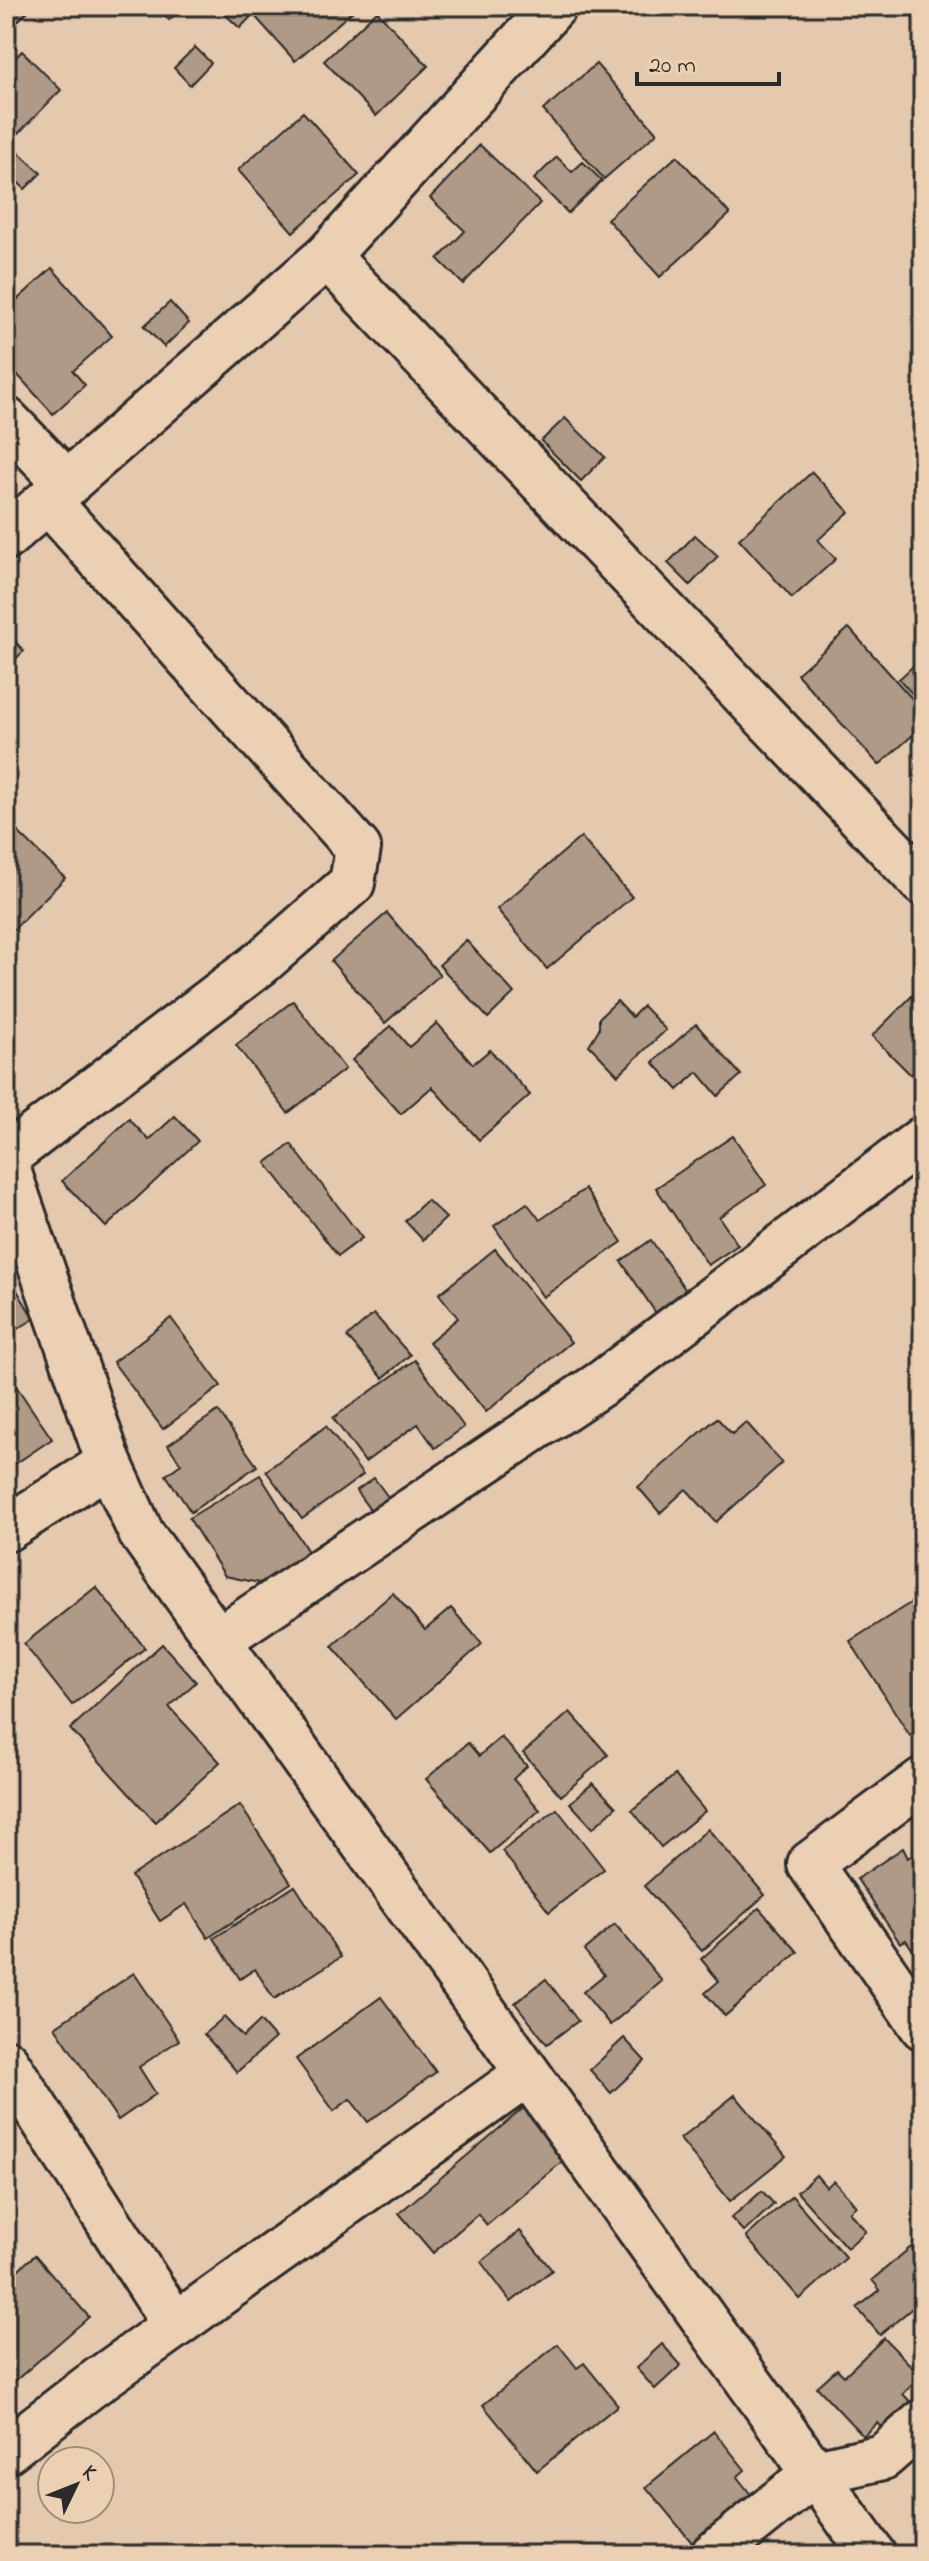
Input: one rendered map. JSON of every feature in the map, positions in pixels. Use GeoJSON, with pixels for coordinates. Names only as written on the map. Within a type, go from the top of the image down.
{"type":"FeatureCollection","features":[{"type":"Feature","properties":{"kind":"street"},"geometry":{"type":"LineString","coordinates":[[6,537],[327,256],[554,6]]}},
{"type":"Feature","properties":{"kind":"street"},"geometry":{"type":"LineString","coordinates":[[327,256],[923,883]]}},
{"type":"Feature","properties":{"kind":"street"},"geometry":{"type":"LineString","coordinates":[[6,420],[58,493],[358,848],[352,883],[341,893],[262,962],[6,1157]]}},
{"type":"Feature","properties":{"kind":"street"},"geometry":{"type":"LineString","coordinates":[[218,1640],[605,1381],[923,1139]]}},
{"type":"Feature","properties":{"kind":"street"},"geometry":{"type":"LineString","coordinates":[[6,1165],[109,1463],[141,1533],[873,2555]]}},
{"type":"Feature","properties":{"kind":"street"},"geometry":{"type":"LineString","coordinates":[[6,1529],[109,1463]]}},
{"type":"Feature","properties":{"kind":"street"},"geometry":{"type":"LineString","coordinates":[[923,1780],[810,1864],[923,2027]]}},
{"type":"Feature","properties":{"kind":"street"},"geometry":{"type":"LineString","coordinates":[[6,2062],[175,2325]]}},
{"type":"Feature","properties":{"kind":"street"},"geometry":{"type":"LineString","coordinates":[[6,2451],[175,2325],[527,2074]]}},
{"type":"Feature","properties":{"kind":"street"},"geometry":{"type":"LineString","coordinates":[[713,2555],[816,2472],[883,2457],[923,2422]]}},
{"type":"Feature","properties":{"kind":"building"},"geometry":{"type":"Polygon","coordinates":[[[6,6],[33,6],[6,33],[6,6]]]}},
{"type":"Feature","properties":{"kind":"building"},"geometry":{"type":"Polygon","coordinates":[[[155,6],[183,6],[169,20],[155,6]]]}},
{"type":"Feature","properties":{"kind":"building"},"geometry":{"type":"Polygon","coordinates":[[[216,6],[261,6],[240,28],[216,6]]]}},
{"type":"Feature","properties":{"kind":"building"},"geometry":{"type":"Polygon","coordinates":[[[265,6],[351,6],[354,10],[295,61],[254,15],[265,6]]]}},
{"type":"Feature","properties":{"kind":"building"},"geometry":{"type":"Polygon","coordinates":[[[377,11],[428,66],[376,116],[324,61],[377,11]]]}},
{"type":"Feature","properties":{"kind":"building"},"geometry":{"type":"Polygon","coordinates":[[[195,47],[211,63],[190,85],[174,68],[195,47]]]}},
{"type":"Feature","properties":{"kind":"building"},"geometry":{"type":"Polygon","coordinates":[[[22,51],[61,90],[6,146],[6,67],[22,51]]]}},
{"type":"Feature","properties":{"kind":"building"},"geometry":{"type":"Polygon","coordinates":[[[596,64],[657,133],[604,179],[543,110],[596,64]]]}},
{"type":"Feature","properties":{"kind":"building"},"geometry":{"type":"Polygon","coordinates":[[[303,112],[359,175],[293,232],[238,170],[303,112]]]}},
{"type":"Feature","properties":{"kind":"building"},"geometry":{"type":"Polygon","coordinates":[[[480,145],[540,203],[463,284],[438,259],[465,231],[430,198],[480,145]]]}},
{"type":"Feature","properties":{"kind":"building"},"geometry":{"type":"Polygon","coordinates":[[[14,148],[41,173],[25,189],[6,171],[6,157],[14,148]]]}},
{"type":"Feature","properties":{"kind":"building"},"geometry":{"type":"Polygon","coordinates":[[[677,156],[730,214],[660,277],[607,219],[677,156]]]}},
{"type":"Feature","properties":{"kind":"building"},"geometry":{"type":"Polygon","coordinates":[[[557,157],[572,172],[583,162],[602,181],[568,213],[534,179],[557,157]]]}},
{"type":"Feature","properties":{"kind":"building"},"geometry":{"type":"Polygon","coordinates":[[[52,268],[112,336],[73,371],[85,385],[53,414],[6,362],[6,310],[52,268]]]}},
{"type":"Feature","properties":{"kind":"building"},"geometry":{"type":"Polygon","coordinates":[[[170,302],[189,323],[164,347],[144,326],[170,302]]]}},
{"type":"Feature","properties":{"kind":"building"},"geometry":{"type":"Polygon","coordinates":[[[565,418],[605,457],[581,481],[541,441],[565,418]]]}},
{"type":"Feature","properties":{"kind":"building"},"geometry":{"type":"Polygon","coordinates":[[[812,472],[849,512],[818,540],[836,559],[792,598],[739,539],[812,472]]]}},
{"type":"Feature","properties":{"kind":"building"},"geometry":{"type":"Polygon","coordinates":[[[695,535],[718,556],[690,585],[668,563],[695,535]]]}},
{"type":"Feature","properties":{"kind":"building"},"geometry":{"type":"Polygon","coordinates":[[[849,628],[923,711],[923,726],[879,765],[797,674],[849,628]]]}},
{"type":"Feature","properties":{"kind":"building"},"geometry":{"type":"Polygon","coordinates":[[[6,632],[24,651],[6,668],[6,632]]]}},
{"type":"Feature","properties":{"kind":"building"},"geometry":{"type":"Polygon","coordinates":[[[923,657],[923,706],[899,679],[923,657]]]}},
{"type":"Feature","properties":{"kind":"building"},"geometry":{"type":"Polygon","coordinates":[[[10,824],[65,878],[6,937],[6,828],[10,824]]]}},
{"type":"Feature","properties":{"kind":"building"},"geometry":{"type":"Polygon","coordinates":[[[581,837],[632,897],[547,969],[497,909],[581,837]]]}},
{"type":"Feature","properties":{"kind":"building"},"geometry":{"type":"Polygon","coordinates":[[[387,913],[440,975],[385,1023],[331,961],[387,913]]]}},
{"type":"Feature","properties":{"kind":"building"},"geometry":{"type":"Polygon","coordinates":[[[466,940],[514,993],[488,1018],[439,965],[466,940]]]}},
{"type":"Feature","properties":{"kind":"building"},"geometry":{"type":"Polygon","coordinates":[[[923,985],[923,1064],[911,1075],[872,1036],[923,985]]]}},
{"type":"Feature","properties":{"kind":"building"},"geometry":{"type":"Polygon","coordinates":[[[293,1001],[345,1069],[288,1113],[236,1045],[293,1001]]]}},
{"type":"Feature","properties":{"kind":"building"},"geometry":{"type":"Polygon","coordinates":[[[617,1001],[632,1017],[643,1006],[666,1030],[618,1075],[589,1045],[599,1029],[599,1018],[617,1001]]]}},
{"type":"Feature","properties":{"kind":"building"},"geometry":{"type":"Polygon","coordinates":[[[437,1023],[473,1064],[490,1050],[530,1095],[479,1140],[432,1087],[401,1114],[352,1060],[391,1026],[409,1047],[437,1023]]]}},
{"type":"Feature","properties":{"kind":"building"},"geometry":{"type":"Polygon","coordinates":[[[696,1024],[741,1075],[718,1096],[698,1072],[678,1090],[653,1062],[696,1024]]]}},
{"type":"Feature","properties":{"kind":"building"},"geometry":{"type":"Polygon","coordinates":[[[175,1116],[198,1141],[106,1227],[62,1181],[129,1119],[149,1140],[175,1116]]]}},
{"type":"Feature","properties":{"kind":"building"},"geometry":{"type":"Polygon","coordinates":[[[733,1136],[766,1185],[719,1217],[738,1245],[708,1265],[656,1188],[733,1136]]]}},
{"type":"Feature","properties":{"kind":"building"},"geometry":{"type":"Polygon","coordinates":[[[291,1144],[362,1238],[338,1256],[266,1163],[291,1144]]]}},
{"type":"Feature","properties":{"kind":"building"},"geometry":{"type":"Polygon","coordinates":[[[585,1189],[622,1242],[543,1297],[494,1226],[527,1203],[540,1220],[585,1189]]]}},
{"type":"Feature","properties":{"kind":"building"},"geometry":{"type":"Polygon","coordinates":[[[427,1200],[446,1218],[423,1240],[405,1221],[427,1200]]]}},
{"type":"Feature","properties":{"kind":"building"},"geometry":{"type":"Polygon","coordinates":[[[651,1240],[689,1295],[658,1316],[621,1261],[651,1240]]]}},
{"type":"Feature","properties":{"kind":"building"},"geometry":{"type":"Polygon","coordinates":[[[495,1249],[571,1342],[486,1412],[429,1342],[458,1318],[439,1294],[495,1249]]]}},
{"type":"Feature","properties":{"kind":"building"},"geometry":{"type":"Polygon","coordinates":[[[8,1275],[34,1319],[9,1334],[6,1330],[8,1275]]]}},
{"type":"Feature","properties":{"kind":"building"},"geometry":{"type":"Polygon","coordinates":[[[374,1314],[410,1355],[383,1378],[347,1337],[374,1314]]]}},
{"type":"Feature","properties":{"kind":"building"},"geometry":{"type":"Polygon","coordinates":[[[171,1318],[221,1386],[163,1429],[113,1362],[171,1318]]]}},
{"type":"Feature","properties":{"kind":"building"},"geometry":{"type":"Polygon","coordinates":[[[415,1360],[464,1427],[435,1448],[418,1424],[365,1462],[333,1418],[415,1360]]]}},
{"type":"Feature","properties":{"kind":"building"},"geometry":{"type":"Polygon","coordinates":[[[6,1375],[52,1439],[6,1470],[6,1375]]]}},
{"type":"Feature","properties":{"kind":"building"},"geometry":{"type":"Polygon","coordinates":[[[218,1411],[257,1466],[191,1512],[166,1475],[181,1464],[168,1445],[218,1411]]]}},
{"type":"Feature","properties":{"kind":"building"},"geometry":{"type":"Polygon","coordinates":[[[717,1418],[732,1434],[746,1422],[782,1463],[716,1522],[686,1489],[660,1513],[638,1487],[717,1418]]]}},
{"type":"Feature","properties":{"kind":"building"},"geometry":{"type":"Polygon","coordinates":[[[326,1426],[363,1475],[302,1519],[266,1471],[326,1426]]]}},
{"type":"Feature","properties":{"kind":"building"},"geometry":{"type":"Polygon","coordinates":[[[260,1475],[310,1555],[264,1584],[225,1576],[189,1518],[260,1475]]]}},
{"type":"Feature","properties":{"kind":"building"},"geometry":{"type":"Polygon","coordinates":[[[374,1478],[391,1501],[374,1515],[356,1491],[374,1478]]]}},
{"type":"Feature","properties":{"kind":"building"},"geometry":{"type":"Polygon","coordinates":[[[96,1587],[145,1648],[72,1705],[24,1644],[96,1587]]]}},
{"type":"Feature","properties":{"kind":"building"},"geometry":{"type":"Polygon","coordinates":[[[393,1593],[425,1630],[451,1608],[482,1644],[396,1719],[332,1646],[393,1593]]]}},
{"type":"Feature","properties":{"kind":"building"},"geometry":{"type":"Polygon","coordinates":[[[923,1595],[923,1728],[910,1736],[850,1641],[923,1595]]]}},
{"type":"Feature","properties":{"kind":"building"},"geometry":{"type":"Polygon","coordinates":[[[162,1644],[196,1682],[169,1707],[220,1762],[155,1822],[70,1729],[162,1644]]]}},
{"type":"Feature","properties":{"kind":"building"},"geometry":{"type":"Polygon","coordinates":[[[570,1712],[608,1755],[561,1796],[523,1753],[570,1712]]]}},
{"type":"Feature","properties":{"kind":"building"},"geometry":{"type":"Polygon","coordinates":[[[501,1737],[527,1766],[513,1779],[540,1810],[490,1853],[426,1779],[468,1743],[479,1756],[501,1737]]]}},
{"type":"Feature","properties":{"kind":"building"},"geometry":{"type":"Polygon","coordinates":[[[675,1775],[705,1811],[661,1847],[632,1810],[675,1775]]]}},
{"type":"Feature","properties":{"kind":"building"},"geometry":{"type":"Polygon","coordinates":[[[593,1783],[616,1807],[593,1828],[570,1803],[593,1783]]]}},
{"type":"Feature","properties":{"kind":"building"},"geometry":{"type":"Polygon","coordinates":[[[240,1805],[291,1883],[208,1938],[186,1904],[160,1921],[131,1876],[240,1805]]]}},
{"type":"Feature","properties":{"kind":"building"},"geometry":{"type":"Polygon","coordinates":[[[557,1809],[604,1869],[549,1912],[502,1851],[557,1809]]]}},
{"type":"Feature","properties":{"kind":"building"},"geometry":{"type":"Polygon","coordinates":[[[708,1829],[765,1895],[702,1951],[644,1886],[708,1829]]]}},
{"type":"Feature","properties":{"kind":"building"},"geometry":{"type":"Polygon","coordinates":[[[923,1847],[922,1964],[906,1940],[900,1943],[857,1879],[903,1848],[908,1858],[923,1847]]]}},
{"type":"Feature","properties":{"kind":"building"},"geometry":{"type":"Polygon","coordinates":[[[295,1886],[341,1957],[274,1999],[255,1969],[240,1979],[214,1938],[295,1886]]]}},
{"type":"Feature","properties":{"kind":"building"},"geometry":{"type":"Polygon","coordinates":[[[759,1908],[798,1952],[725,2016],[705,1993],[719,1981],[701,1959],[759,1908]]]}},
{"type":"Feature","properties":{"kind":"building"},"geometry":{"type":"Polygon","coordinates":[[[615,1924],[662,1981],[610,2025],[583,1992],[604,1975],[584,1950],[615,1924]]]}},
{"type":"Feature","properties":{"kind":"building"},"geometry":{"type":"Polygon","coordinates":[[[134,1973],[179,2040],[139,2067],[156,2094],[118,2120],[55,2027],[134,1973]]]}},
{"type":"Feature","properties":{"kind":"building"},"geometry":{"type":"Polygon","coordinates":[[[546,1979],[578,2021],[547,2044],[515,2003],[546,1979]]]}},
{"type":"Feature","properties":{"kind":"building"},"geometry":{"type":"Polygon","coordinates":[[[381,1997],[436,2072],[368,2122],[350,2099],[334,2111],[296,2059],[381,1997]]]}},
{"type":"Feature","properties":{"kind":"building"},"geometry":{"type":"Polygon","coordinates":[[[224,2017],[243,2037],[260,2021],[275,2038],[237,2072],[204,2034],[224,2017]]]}},
{"type":"Feature","properties":{"kind":"building"},"geometry":{"type":"Polygon","coordinates":[[[624,2038],[645,2061],[611,2093],[590,2070],[624,2038]]]}},
{"type":"Feature","properties":{"kind":"building"},"geometry":{"type":"Polygon","coordinates":[[[735,2095],[786,2156],[730,2201],[680,2139],[735,2095]]]}},
{"type":"Feature","properties":{"kind":"building"},"geometry":{"type":"Polygon","coordinates":[[[527,2105],[570,2155],[487,2225],[478,2214],[433,2253],[399,2213],[527,2105]]]}},
{"type":"Feature","properties":{"kind":"building"},"geometry":{"type":"Polygon","coordinates":[[[816,2175],[826,2187],[834,2181],[856,2206],[849,2212],[866,2231],[847,2248],[797,2192],[816,2175]]]}},
{"type":"Feature","properties":{"kind":"building"},"geometry":{"type":"Polygon","coordinates":[[[762,2191],[774,2204],[744,2232],[731,2218],[762,2191]]]}},
{"type":"Feature","properties":{"kind":"building"},"geometry":{"type":"Polygon","coordinates":[[[792,2196],[846,2258],[800,2299],[746,2237],[792,2196]]]}},
{"type":"Feature","properties":{"kind":"building"},"geometry":{"type":"Polygon","coordinates":[[[520,2231],[552,2270],[511,2302],[481,2262],[520,2231]]]}},
{"type":"Feature","properties":{"kind":"building"},"geometry":{"type":"Polygon","coordinates":[[[911,2247],[923,2262],[923,2299],[880,2335],[857,2308],[880,2290],[872,2280],[911,2247]]]}},
{"type":"Feature","properties":{"kind":"building"},"geometry":{"type":"Polygon","coordinates":[[[35,2255],[89,2317],[8,2387],[6,2280],[35,2255]]]}},
{"type":"Feature","properties":{"kind":"building"},"geometry":{"type":"Polygon","coordinates":[[[884,2338],[921,2376],[903,2394],[917,2409],[889,2436],[877,2423],[863,2436],[817,2387],[837,2369],[844,2376],[884,2338]]]}},
{"type":"Feature","properties":{"kind":"building"},"geometry":{"type":"Polygon","coordinates":[[[558,2344],[577,2368],[584,2363],[618,2405],[537,2471],[483,2405],[558,2344]]]}},
{"type":"Feature","properties":{"kind":"building"},"geometry":{"type":"Polygon","coordinates":[[[662,2344],[681,2365],[655,2389],[636,2368],[662,2344]]]}},
{"type":"Feature","properties":{"kind":"building"},"geometry":{"type":"Polygon","coordinates":[[[714,2431],[745,2470],[737,2477],[756,2501],[698,2550],[646,2487],[714,2431]]]}}]}
